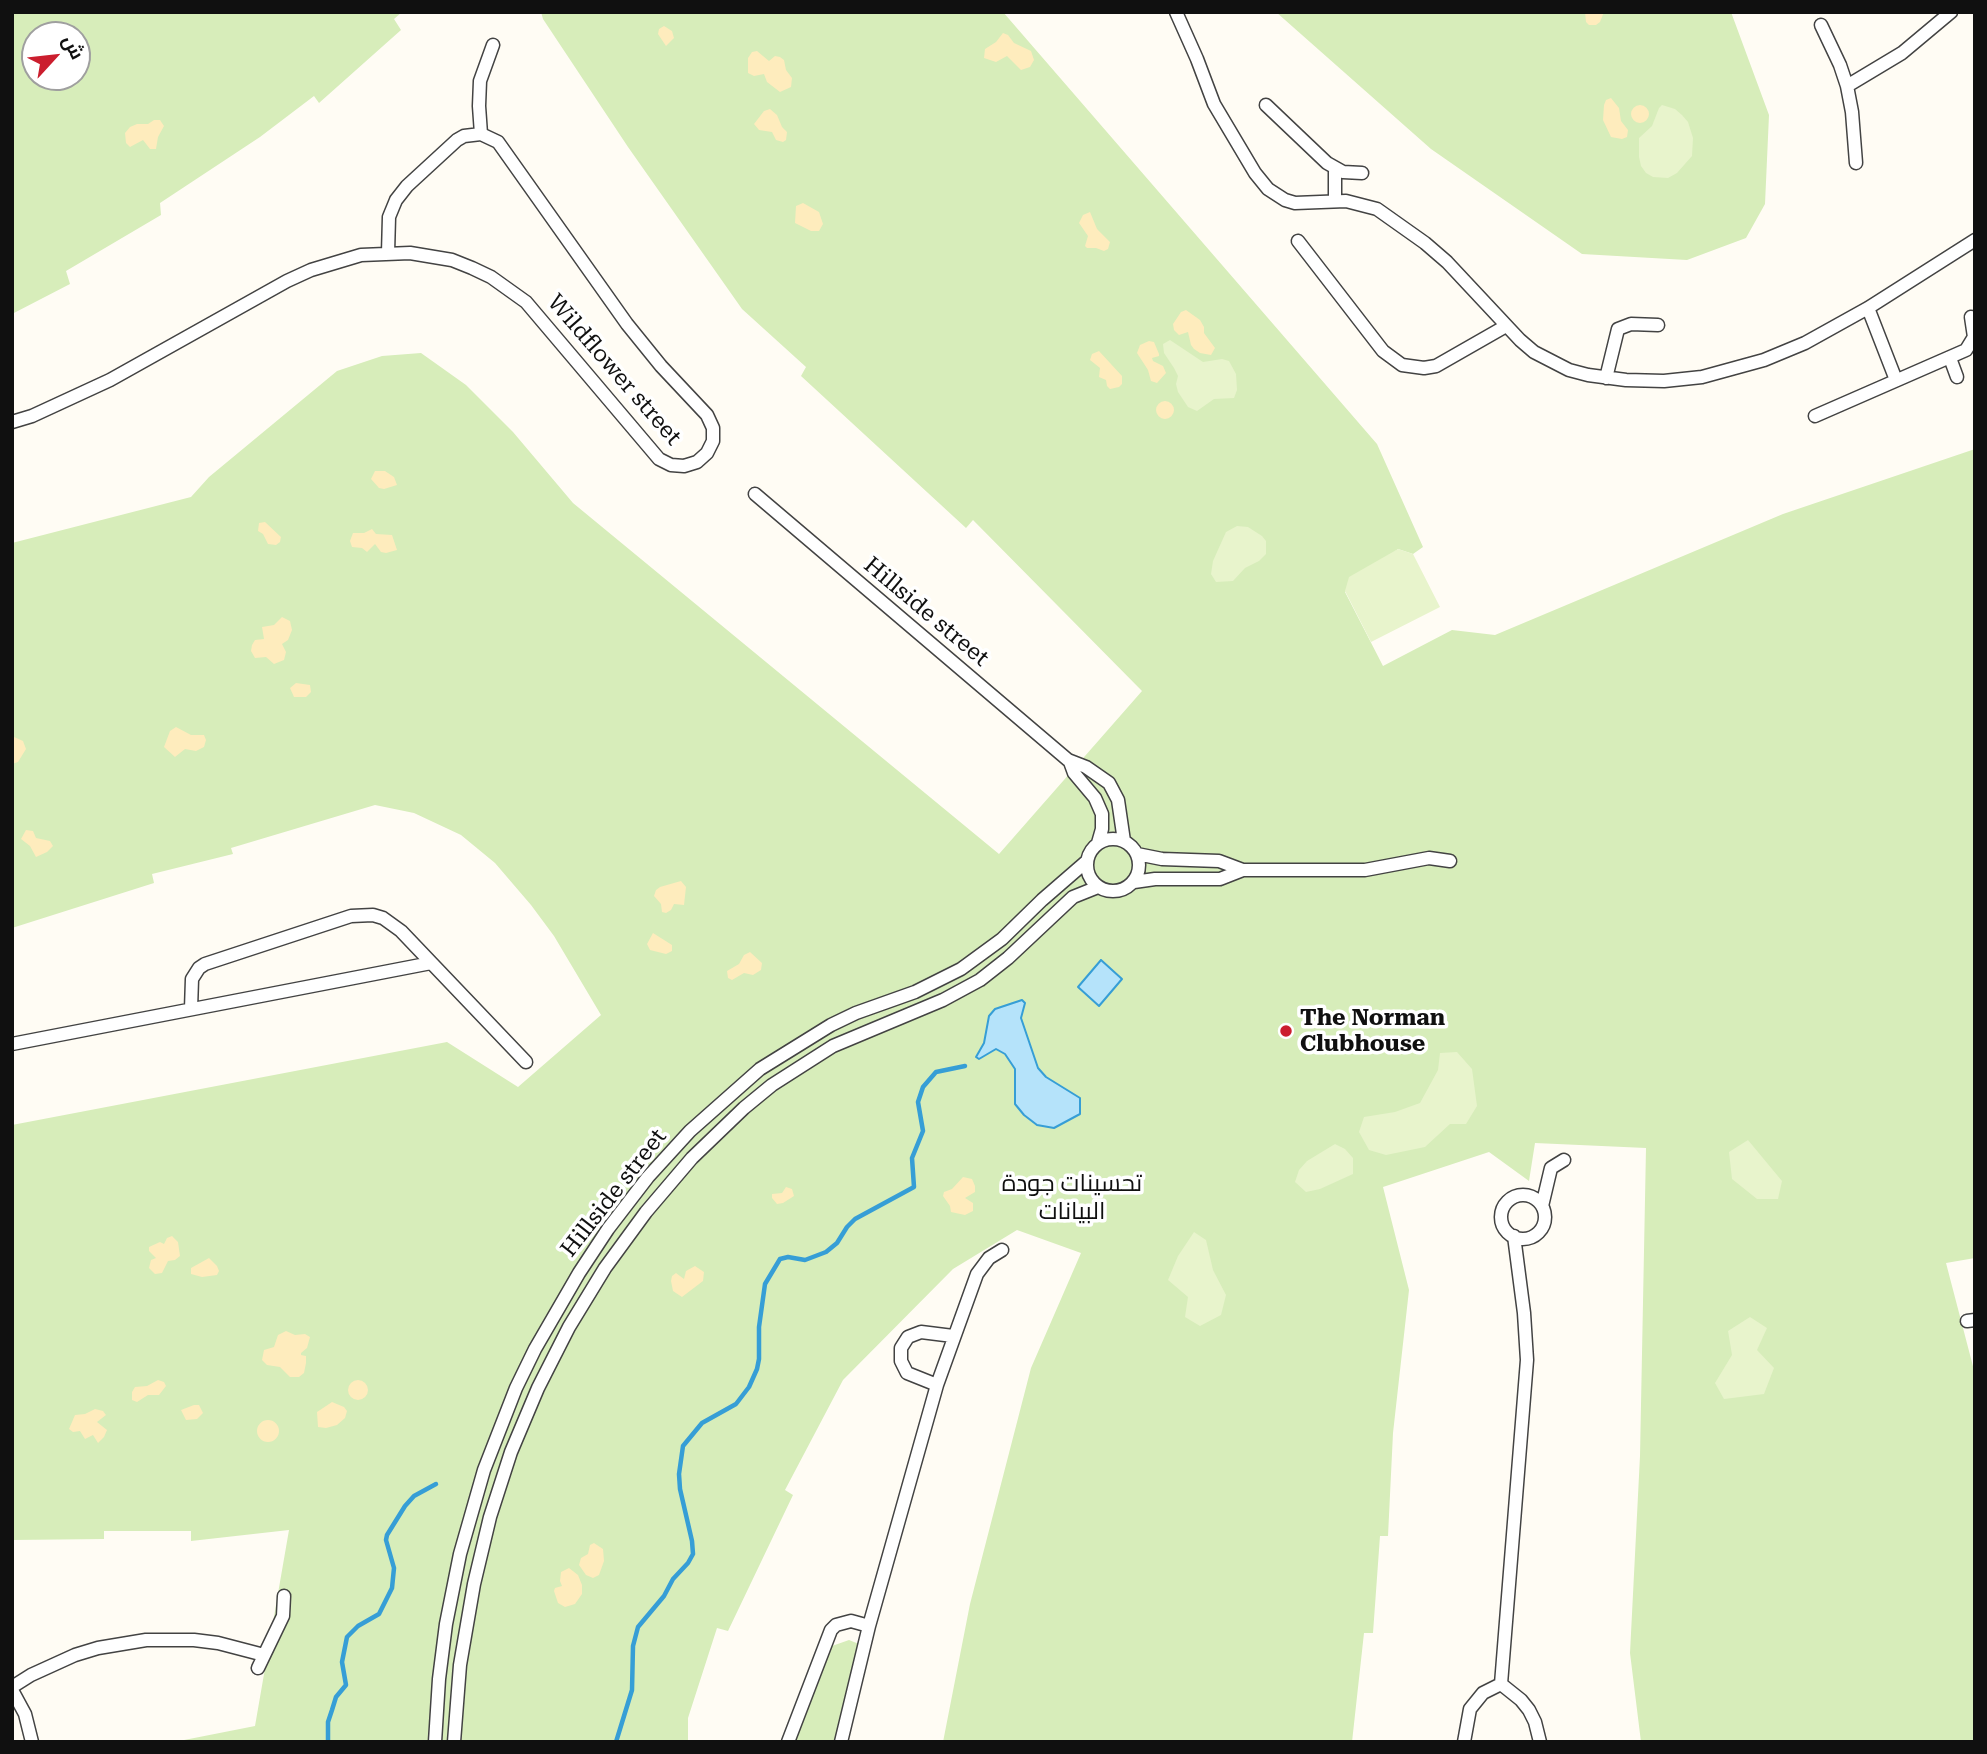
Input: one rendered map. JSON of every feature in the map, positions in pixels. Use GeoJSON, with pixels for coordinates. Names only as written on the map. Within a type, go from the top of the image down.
{"type":"FeatureCollection","features":[{"type":"Feature","properties":{"kind":"street"},"geometry":{"type":"LineString","coordinates":[[1176,12],[1214,104],[1268,189],[1285,200],[1305,203],[1357,202],[1377,209],[1425,243],[1468,282],[1506,326],[1535,352],[1569,370],[1606,378],[1664,381],[1721,372],[1790,350],[1868,308],[1975,240]]}},
{"type":"Feature","properties":{"kind":"street"},"geometry":{"type":"LineString","coordinates":[[1847,86],[1902,53],[1951,12]]}},
{"type":"Feature","properties":{"kind":"street"},"geometry":{"type":"LineString","coordinates":[[1821,25],[1847,86],[1856,163]]}},
{"type":"Feature","properties":{"kind":"street"},"geometry":{"type":"LineString","coordinates":[[388,253],[389,217],[401,193],[457,140],[464,136],[481,134],[481,81],[493,45]]}},
{"type":"Feature","properties":{"kind":"street"},"geometry":{"type":"LineString","coordinates":[[1266,105],[1326,163],[1343,172],[1362,173]]}},
{"type":"Feature","properties":{"kind":"street","name":"Wildflower street"},"geometry":{"type":"LineString","coordinates":[[12,422],[69,400],[119,376],[311,270],[360,255],[388,253],[431,256],[472,268],[491,277],[526,302],[541,317],[659,459],[671,465],[684,466],[697,462],[707,453],[713,441],[713,428],[707,415],[661,366],[627,324],[505,148],[481,134]]}},
{"type":"Feature","properties":{"kind":"street"},"geometry":{"type":"LineString","coordinates":[[1335,168],[1335,201]]}},
{"type":"Feature","properties":{"kind":"street"},"geometry":{"type":"LineString","coordinates":[[1298,241],[1383,351],[1402,365],[1424,368],[1436,366],[1506,326]]}},
{"type":"Feature","properties":{"kind":"street"},"geometry":{"type":"LineString","coordinates":[[1868,308],[1896,380]]}},
{"type":"Feature","properties":{"kind":"street"},"geometry":{"type":"LineString","coordinates":[[1815,416],[1966,350],[1972,342],[1974,332],[1971,317]]}},
{"type":"Feature","properties":{"kind":"street"},"geometry":{"type":"LineString","coordinates":[[1606,378],[1618,329],[1630,324],[1658,325]]}},
{"type":"Feature","properties":{"kind":"street"},"geometry":{"type":"LineString","coordinates":[[1950,358],[1957,377]]}},
{"type":"Feature","properties":{"kind":"street","name":"Hillside street"},"geometry":{"type":"LineString","coordinates":[[755,494],[1070,762],[1081,765],[1104,779],[1113,788],[1118,800],[1124,841]]}},
{"type":"Feature","properties":{"kind":"street","name":"Hillside street"},"geometry":{"type":"LineString","coordinates":[[435,1742],[446,1624],[460,1554],[484,1470],[516,1388],[567,1292],[608,1229],[648,1177],[690,1131],[760,1069],[831,1025],[915,992],[968,965],[1002,939],[1087,861],[1098,843],[1103,822],[1092,793],[1074,773],[1070,762]]}},
{"type":"Feature","properties":{"kind":"street"},"geometry":{"type":"LineString","coordinates":[[1092,793],[1096,785],[1104,779]]}},
{"type":"Feature","properties":{"kind":"street"},"geometry":{"type":"LineString","coordinates":[[1099,807],[1108,807],[1118,800]]}},
{"type":"Feature","properties":{"kind":"street"},"geometry":{"type":"LineString","coordinates":[[1098,843],[1115,838],[1124,841],[1137,854],[1140,869],[1134,882]]}},
{"type":"Feature","properties":{"kind":"street"},"geometry":{"type":"LineString","coordinates":[[1137,854],[1162,859],[1219,861],[1243,870],[1365,870],[1429,858],[1450,861]]}},
{"type":"Feature","properties":{"kind":"street"},"geometry":{"type":"LineString","coordinates":[[1087,861],[1089,876],[1098,887]]}},
{"type":"Feature","properties":{"kind":"street","name":"Hillside street"},"geometry":{"type":"LineString","coordinates":[[454,1742],[458,1679],[481,1550],[500,1484],[524,1420],[553,1357],[586,1297],[625,1240],[692,1157],[772,1085],[833,1046],[937,1003],[969,986],[1008,958],[1073,897],[1098,887],[1114,892],[1125,889],[1134,882],[1155,879],[1220,879],[1243,870]]}},
{"type":"Feature","properties":{"kind":"street"},"geometry":{"type":"LineString","coordinates":[[191,1009],[192,979],[205,964],[351,916],[373,915],[393,924],[526,1062]]}},
{"type":"Feature","properties":{"kind":"street"},"geometry":{"type":"LineString","coordinates":[[12,1044],[431,962]]}},
{"type":"Feature","properties":{"kind":"street"},"geometry":{"type":"LineString","coordinates":[[1542,1206],[1529,1195],[1508,1200],[1501,1213],[1504,1227],[1514,1236],[1528,1238],[1540,1230],[1545,1217],[1542,1206],[1551,1168],[1564,1160]]}},
{"type":"Feature","properties":{"kind":"street"},"geometry":{"type":"LineString","coordinates":[[608,1229],[625,1240]]}},
{"type":"Feature","properties":{"kind":"street"},"geometry":{"type":"LineString","coordinates":[[1501,1684],[1527,1360],[1514,1236]]}},
{"type":"Feature","properties":{"kind":"street"},"geometry":{"type":"LineString","coordinates":[[841,1742],[869,1626],[953,1336],[980,1268],[1002,1250]]}},
{"type":"Feature","properties":{"kind":"street"},"geometry":{"type":"LineString","coordinates":[[937,1385],[907,1373],[901,1361],[901,1348],[908,1337],[920,1332],[953,1336]]}},
{"type":"Feature","properties":{"kind":"street"},"geometry":{"type":"LineString","coordinates":[[258,1668],[283,1616],[284,1596]]}},
{"type":"Feature","properties":{"kind":"street"},"geometry":{"type":"LineString","coordinates":[[788,1742],[831,1630],[836,1625],[850,1621],[869,1626]]}},
{"type":"Feature","properties":{"kind":"street"},"geometry":{"type":"LineString","coordinates":[[32,1742],[25,1714],[12,1688],[31,1675],[75,1655],[134,1642],[194,1640],[264,1655]]}},
{"type":"Feature","properties":{"kind":"street"},"geometry":{"type":"LineString","coordinates":[[1464,1742],[1470,1709],[1483,1693],[1501,1684]]}},
{"type":"Feature","properties":{"kind":"street"},"geometry":{"type":"LineString","coordinates":[[1501,1684],[1529,1710],[1535,1722],[1539,1742]]}},
{"type":"Feature","properties":{"kind":"green space"},"geometry":{"type":"Polygon","coordinates":[[[12,12],[402,12],[394,19],[401,30],[319,103],[314,96],[260,137],[160,203],[161,215],[66,271],[70,284],[12,314],[12,12]]]}},
{"type":"Feature","properties":{"kind":"green space"},"geometry":{"type":"Polygon","coordinates":[[[541,12],[1003,12],[1377,444],[1423,547],[1413,554],[1398,549],[1345,592],[1383,666],[1452,630],[1495,635],[1783,514],[1975,449],[1975,1258],[1946,1263],[1975,1374],[1975,1742],[1641,1742],[1630,1653],[1640,1456],[1646,1148],[1535,1143],[1529,1181],[1489,1152],[1383,1187],[1409,1290],[1393,1433],[1388,1536],[1380,1536],[1373,1633],[1364,1633],[1352,1742],[943,1742],[970,1604],[1031,1368],[1081,1253],[1017,1230],[953,1269],[843,1380],[785,1490],[793,1495],[728,1631],[717,1628],[688,1718],[688,1742],[174,1742],[255,1726],[289,1530],[191,1541],[191,1531],[104,1531],[104,1539],[12,1540],[12,1125],[447,1042],[518,1087],[601,1015],[554,936],[495,863],[461,835],[414,813],[375,805],[231,848],[233,854],[152,874],[154,883],[12,928],[12,543],[191,497],[209,477],[337,371],[382,356],[421,353],[466,385],[513,432],[573,503],[999,854],[1142,691],[973,520],[966,528],[801,376],[806,367],[742,309],[628,147],[543,19],[541,12]]]}},
{"type":"Feature","properties":{"kind":"green space"},"geometry":{"type":"Polygon","coordinates":[[[1276,12],[1731,12],[1769,115],[1765,204],[1746,238],[1687,260],[1582,254],[1431,149],[1276,12]]]}},
{"type":"Feature","properties":{"kind":"green space"},"geometry":{"type":"Polygon","coordinates":[[[1662,105],[1675,109],[1682,115],[1688,122],[1693,138],[1692,156],[1677,173],[1668,178],[1653,177],[1646,173],[1639,157],[1639,138],[1652,126],[1662,105]]]}},
{"type":"Feature","properties":{"kind":"green space"},"geometry":{"type":"Polygon","coordinates":[[[1170,340],[1203,362],[1222,359],[1229,361],[1236,374],[1237,390],[1234,398],[1214,399],[1197,411],[1188,407],[1178,392],[1178,376],[1164,353],[1163,344],[1170,340]]]}},
{"type":"Feature","properties":{"kind":"green space"},"geometry":{"type":"Polygon","coordinates":[[[1237,526],[1248,527],[1262,536],[1266,541],[1266,554],[1245,568],[1233,581],[1216,582],[1211,574],[1213,561],[1226,532],[1237,526]]]}},
{"type":"Feature","properties":{"kind":"green space"},"geometry":{"type":"Polygon","coordinates":[[[1398,549],[1413,554],[1440,607],[1371,642],[1345,591],[1349,577],[1398,549]]]}},
{"type":"Feature","properties":{"kind":"green space"},"geometry":{"type":"Polygon","coordinates":[[[1457,1052],[1472,1069],[1477,1106],[1466,1124],[1450,1124],[1425,1147],[1386,1155],[1369,1150],[1359,1132],[1364,1117],[1395,1112],[1420,1103],[1438,1070],[1440,1053],[1457,1052]]]}},
{"type":"Feature","properties":{"kind":"green space"},"geometry":{"type":"Polygon","coordinates":[[[1748,1140],[1782,1181],[1778,1199],[1757,1199],[1732,1179],[1729,1152],[1748,1140]]]}},
{"type":"Feature","properties":{"kind":"green space"},"geometry":{"type":"Polygon","coordinates":[[[1335,1144],[1345,1149],[1353,1158],[1353,1174],[1320,1189],[1306,1192],[1295,1182],[1299,1170],[1307,1161],[1335,1144]]]}},
{"type":"Feature","properties":{"kind":"green space"},"geometry":{"type":"Polygon","coordinates":[[[1194,1232],[1206,1240],[1213,1270],[1226,1295],[1221,1315],[1200,1326],[1185,1317],[1188,1297],[1168,1280],[1178,1256],[1194,1232]]]}},
{"type":"Feature","properties":{"kind":"green space"},"geometry":{"type":"Polygon","coordinates":[[[1750,1317],[1767,1328],[1757,1350],[1774,1368],[1764,1394],[1724,1399],[1715,1383],[1732,1355],[1728,1331],[1750,1317]]]}},
{"type":"Feature","properties":{"kind":"green space"},"geometry":{"type":"Polygon","coordinates":[[[849,1640],[859,1644],[837,1742],[794,1742],[807,1703],[832,1646],[849,1640]]]}},
{"type":"Feature","properties":{"kind":"sand"},"geometry":{"type":"Polygon","coordinates":[[[1585,12],[1604,12],[1600,22],[1589,25],[1585,12]]]}},
{"type":"Feature","properties":{"kind":"sand"},"geometry":{"type":"Polygon","coordinates":[[[664,26],[672,31],[674,38],[666,46],[658,34],[659,29],[664,26]]]}},
{"type":"Feature","properties":{"kind":"sand"},"geometry":{"type":"Polygon","coordinates":[[[1003,33],[1014,43],[1031,51],[1034,60],[1030,67],[1021,70],[1007,56],[996,62],[984,58],[985,49],[1003,33]]]}},
{"type":"Feature","properties":{"kind":"sand"},"geometry":{"type":"Polygon","coordinates":[[[757,51],[769,61],[775,56],[784,60],[786,70],[792,78],[791,87],[780,92],[767,82],[764,74],[754,76],[748,73],[748,58],[752,52],[757,51]]]}},
{"type":"Feature","properties":{"kind":"sand"},"geometry":{"type":"Polygon","coordinates":[[[1611,98],[1619,108],[1621,121],[1628,130],[1627,137],[1622,139],[1611,137],[1603,120],[1604,105],[1606,100],[1611,98]]]}},
{"type":"Feature","properties":{"kind":"sand"},"geometry":{"type":"Polygon","coordinates":[[[1640,105],[1646,108],[1649,114],[1646,120],[1640,123],[1634,120],[1631,114],[1634,108],[1640,105]]]}},
{"type":"Feature","properties":{"kind":"sand"},"geometry":{"type":"Polygon","coordinates":[[[770,109],[787,132],[783,142],[776,140],[772,132],[759,130],[754,124],[764,111],[770,109]]]}},
{"type":"Feature","properties":{"kind":"sand"},"geometry":{"type":"Polygon","coordinates":[[[160,120],[164,126],[156,149],[150,149],[143,140],[130,147],[126,143],[125,133],[130,127],[148,124],[160,120]]]}},
{"type":"Feature","properties":{"kind":"sand"},"geometry":{"type":"Polygon","coordinates":[[[803,203],[819,212],[823,224],[819,231],[811,231],[795,223],[796,206],[803,203]]]}},
{"type":"Feature","properties":{"kind":"sand"},"geometry":{"type":"Polygon","coordinates":[[[1090,212],[1097,229],[1110,242],[1108,249],[1104,251],[1085,246],[1088,236],[1079,223],[1083,215],[1090,212]]]}},
{"type":"Feature","properties":{"kind":"sand"},"geometry":{"type":"Polygon","coordinates":[[[1186,310],[1200,320],[1204,327],[1204,333],[1215,348],[1211,355],[1194,349],[1188,332],[1179,335],[1174,330],[1173,324],[1181,312],[1186,310]]]}},
{"type":"Feature","properties":{"kind":"sand"},"geometry":{"type":"Polygon","coordinates":[[[1154,342],[1159,354],[1152,358],[1153,361],[1163,366],[1166,373],[1157,383],[1151,381],[1148,370],[1137,353],[1140,345],[1154,342]]]}},
{"type":"Feature","properties":{"kind":"sand"},"geometry":{"type":"Polygon","coordinates":[[[1099,351],[1122,376],[1122,384],[1119,387],[1110,389],[1106,380],[1099,377],[1100,368],[1090,360],[1092,354],[1099,351]]]}},
{"type":"Feature","properties":{"kind":"sand"},"geometry":{"type":"Polygon","coordinates":[[[1161,401],[1169,401],[1174,410],[1172,417],[1161,419],[1156,414],[1156,406],[1161,401]]]}},
{"type":"Feature","properties":{"kind":"sand"},"geometry":{"type":"Polygon","coordinates":[[[375,471],[385,471],[394,477],[397,485],[379,488],[371,479],[375,471]]]}},
{"type":"Feature","properties":{"kind":"sand"},"geometry":{"type":"Polygon","coordinates":[[[265,522],[281,537],[276,545],[268,544],[263,534],[258,531],[259,523],[265,522]]]}},
{"type":"Feature","properties":{"kind":"sand"},"geometry":{"type":"Polygon","coordinates":[[[372,529],[376,534],[392,535],[397,550],[381,552],[375,544],[367,552],[362,548],[352,547],[350,541],[353,533],[364,533],[372,529]]]}},
{"type":"Feature","properties":{"kind":"sand"},"geometry":{"type":"Polygon","coordinates":[[[282,617],[290,621],[292,630],[288,640],[282,644],[286,652],[284,660],[274,664],[266,657],[255,658],[251,651],[252,645],[255,640],[264,639],[262,627],[274,625],[282,617]]]}},
{"type":"Feature","properties":{"kind":"sand"},"geometry":{"type":"Polygon","coordinates":[[[296,683],[310,685],[311,692],[306,697],[294,697],[290,688],[296,683]]]}},
{"type":"Feature","properties":{"kind":"sand"},"geometry":{"type":"Polygon","coordinates":[[[176,727],[191,735],[204,735],[204,747],[196,751],[185,749],[175,757],[164,747],[170,731],[176,727]]]}},
{"type":"Feature","properties":{"kind":"sand"},"geometry":{"type":"Polygon","coordinates":[[[12,738],[23,741],[26,749],[18,762],[12,764],[12,738]]]}},
{"type":"Feature","properties":{"kind":"sand"},"geometry":{"type":"Polygon","coordinates":[[[26,830],[33,831],[36,838],[50,841],[53,846],[36,857],[30,846],[21,839],[26,830]]]}},
{"type":"Feature","properties":{"kind":"sand"},"geometry":{"type":"Polygon","coordinates":[[[681,881],[686,887],[684,905],[674,904],[671,910],[662,912],[661,904],[654,896],[656,890],[681,881]]]}},
{"type":"Feature","properties":{"kind":"sand"},"geometry":{"type":"Polygon","coordinates":[[[653,933],[672,945],[672,951],[666,954],[650,950],[647,944],[653,933]]]}},
{"type":"Feature","properties":{"kind":"sand"},"geometry":{"type":"Polygon","coordinates":[[[750,952],[762,963],[761,970],[753,975],[744,973],[732,980],[728,978],[727,971],[739,964],[744,955],[750,952]]]}},
{"type":"Feature","properties":{"kind":"sand"},"geometry":{"type":"Polygon","coordinates":[[[963,1177],[972,1179],[975,1186],[975,1192],[965,1198],[973,1203],[973,1211],[965,1215],[951,1212],[943,1196],[944,1192],[952,1189],[963,1177]]]}},
{"type":"Feature","properties":{"kind":"sand"},"geometry":{"type":"Polygon","coordinates":[[[786,1187],[792,1189],[794,1196],[777,1204],[772,1194],[782,1193],[786,1187]]]}},
{"type":"Feature","properties":{"kind":"sand"},"geometry":{"type":"Polygon","coordinates":[[[172,1236],[178,1242],[180,1256],[168,1261],[162,1273],[155,1274],[149,1268],[151,1260],[156,1258],[149,1251],[149,1247],[160,1242],[164,1244],[167,1238],[172,1236]]]}},
{"type":"Feature","properties":{"kind":"sand"},"geometry":{"type":"Polygon","coordinates":[[[209,1258],[217,1266],[217,1275],[202,1277],[191,1274],[191,1268],[209,1258]]]}},
{"type":"Feature","properties":{"kind":"sand"},"geometry":{"type":"Polygon","coordinates":[[[695,1266],[704,1272],[703,1281],[682,1297],[673,1291],[672,1276],[676,1273],[684,1279],[686,1271],[695,1266]]]}},
{"type":"Feature","properties":{"kind":"sand"},"geometry":{"type":"Polygon","coordinates":[[[286,1331],[310,1337],[307,1348],[301,1353],[306,1356],[306,1363],[304,1373],[299,1377],[290,1377],[280,1367],[267,1365],[262,1360],[264,1350],[274,1347],[278,1335],[286,1331]]]}},
{"type":"Feature","properties":{"kind":"sand"},"geometry":{"type":"Polygon","coordinates":[[[158,1380],[166,1386],[159,1395],[148,1395],[137,1402],[132,1400],[135,1387],[147,1386],[158,1380]]]}},
{"type":"Feature","properties":{"kind":"sand"},"geometry":{"type":"Polygon","coordinates":[[[354,1380],[362,1380],[368,1390],[362,1400],[354,1400],[348,1394],[348,1386],[354,1380]]]}},
{"type":"Feature","properties":{"kind":"sand"},"geometry":{"type":"Polygon","coordinates":[[[332,1402],[344,1407],[347,1411],[345,1418],[337,1425],[318,1427],[317,1412],[332,1402]]]}},
{"type":"Feature","properties":{"kind":"sand"},"geometry":{"type":"Polygon","coordinates":[[[199,1405],[203,1413],[197,1419],[186,1420],[181,1410],[199,1405]]]}},
{"type":"Feature","properties":{"kind":"sand"},"geometry":{"type":"Polygon","coordinates":[[[95,1409],[106,1415],[97,1422],[107,1430],[98,1443],[93,1435],[85,1439],[80,1431],[73,1432],[69,1429],[75,1415],[95,1409]]]}},
{"type":"Feature","properties":{"kind":"sand"},"geometry":{"type":"Polygon","coordinates":[[[268,1420],[276,1423],[279,1431],[276,1439],[268,1442],[260,1439],[257,1431],[260,1423],[268,1420]]]}},
{"type":"Feature","properties":{"kind":"sand"},"geometry":{"type":"Polygon","coordinates":[[[594,1543],[603,1549],[604,1561],[599,1575],[593,1578],[586,1575],[579,1565],[581,1558],[588,1554],[590,1545],[594,1543]]]}},
{"type":"Feature","properties":{"kind":"sand"},"geometry":{"type":"Polygon","coordinates":[[[569,1568],[578,1575],[582,1594],[575,1604],[565,1607],[558,1603],[554,1591],[562,1586],[561,1572],[569,1568]]]}},
{"type":"Feature","properties":{"kind":"water"},"geometry":{"type":"Polygon","coordinates":[[[1101,960],[1122,979],[1099,1006],[1078,987],[1101,960]]]}},
{"type":"Feature","properties":{"kind":"water"},"geometry":{"type":"Polygon","coordinates":[[[1022,1000],[1025,1003],[1021,1018],[1038,1068],[1046,1077],[1080,1098],[1080,1114],[1054,1128],[1037,1125],[1015,1104],[1015,1069],[1005,1054],[996,1049],[979,1059],[976,1057],[984,1043],[989,1016],[995,1009],[1022,1000]]]}},
{"type":"Feature","properties":{"kind":"waterway"},"geometry":{"type":"LineString","coordinates":[[616,1742],[632,1690],[633,1646],[638,1627],[664,1596],[673,1579],[693,1554],[680,1489],[683,1446],[702,1423],[736,1404],[749,1387],[759,1359],[759,1327],[765,1284],[780,1259],[788,1257],[805,1260],[826,1252],[837,1243],[855,1219],[914,1187],[912,1158],[923,1131],[918,1102],[923,1087],[936,1072],[965,1066]]}},
{"type":"Feature","properties":{"kind":"waterway"},"geometry":{"type":"LineString","coordinates":[[328,1742],[328,1722],[336,1697],[346,1685],[342,1662],[347,1637],[358,1626],[379,1614],[392,1588],[394,1568],[387,1535],[414,1496],[436,1484]]}},
{"type":"Feature","properties":{"kind":"place","name":"The Norman Clubhouse"},"geometry":{"type":"Point","coordinates":[1286,1031]}},
{"type":"Feature","properties":{"kind":"district","name":"تحسينات جودة البيانات"},"geometry":{"type":"Point","coordinates":[1072,1198]}}]}
